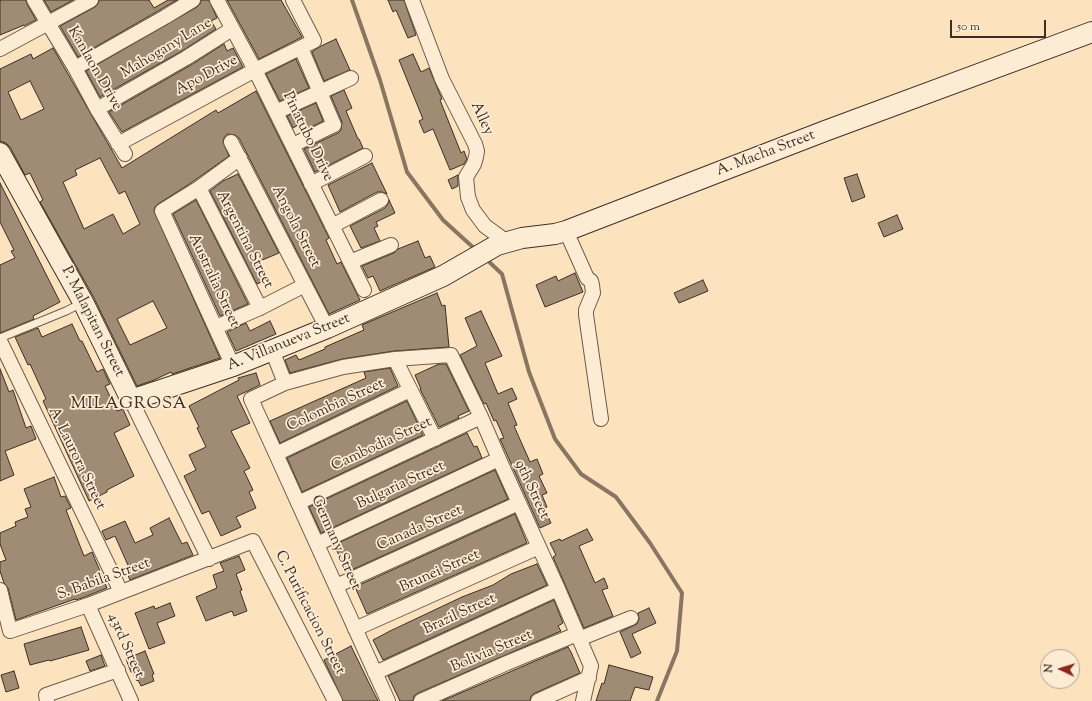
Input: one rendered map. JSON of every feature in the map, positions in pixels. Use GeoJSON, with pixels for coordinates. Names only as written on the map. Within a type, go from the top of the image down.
{"type":"FeatureCollection","features":[{"type":"Feature","properties":{"kind":"street","name":"Kanlaon Drive"},"geometry":{"type":"LineString","coordinates":[[34,0],[121,149]]}},
{"type":"Feature","properties":{"kind":"street"},"geometry":{"type":"LineString","coordinates":[[0,49],[91,0]]}},
{"type":"Feature","properties":{"kind":"street"},"geometry":{"type":"LineString","coordinates":[[75,68],[193,0]]}},
{"type":"Feature","properties":{"kind":"street","name":"Pinatubo Drive"},"geometry":{"type":"LineString","coordinates":[[217,0],[255,70],[364,290]]}},
{"type":"Feature","properties":{"kind":"street","name":"Apo Drive"},"geometry":{"type":"LineString","coordinates":[[121,149],[255,70],[314,41],[293,0]]}},
{"type":"Feature","properties":{"kind":"street","name":"Alley"},"geometry":{"type":"LineString","coordinates":[[412,0],[442,79],[475,144],[477,151],[474,164],[466,177],[468,197],[473,210],[485,226],[502,244]]}},
{"type":"Feature","properties":{"kind":"street","name":"Mahogany Lane"},"geometry":{"type":"LineString","coordinates":[[97,109],[186,58],[232,29]]}},
{"type":"Feature","properties":{"kind":"street","name":"A. Macha Street"},"geometry":{"type":"LineString","coordinates":[[443,276],[502,244],[522,238],[555,234],[566,231],[825,131],[1092,32]]}},
{"type":"Feature","properties":{"kind":"street"},"geometry":{"type":"LineString","coordinates":[[293,145],[334,125],[301,48]]}},
{"type":"Feature","properties":{"kind":"street"},"geometry":{"type":"LineString","coordinates":[[276,112],[351,78]]}},
{"type":"Feature","properties":{"kind":"street","name":"Angola Street"},"geometry":{"type":"LineString","coordinates":[[231,142],[327,328]]}},
{"type":"Feature","properties":{"kind":"street","name":"P. Malapitan Street"},"geometry":{"type":"LineString","coordinates":[[0,153],[83,302],[209,559]]}},
{"type":"Feature","properties":{"kind":"street"},"geometry":{"type":"LineString","coordinates":[[311,184],[365,156]]}},
{"type":"Feature","properties":{"kind":"street"},"geometry":{"type":"LineString","coordinates":[[198,188],[240,158]]}},
{"type":"Feature","properties":{"kind":"street","name":"Australia Street"},"geometry":{"type":"LineString","coordinates":[[198,188],[162,211],[233,366]]}},
{"type":"Feature","properties":{"kind":"street","name":"Argentina Street"},"geometry":{"type":"LineString","coordinates":[[198,188],[260,308]]}},
{"type":"Feature","properties":{"kind":"street"},"geometry":{"type":"LineString","coordinates":[[332,226],[381,200]]}},
{"type":"Feature","properties":{"kind":"street"},"geometry":{"type":"LineString","coordinates":[[566,231],[587,278],[590,280],[592,285],[593,293],[586,310],[586,315],[601,419]]}},
{"type":"Feature","properties":{"kind":"street"},"geometry":{"type":"LineString","coordinates":[[350,262],[392,245]]}},
{"type":"Feature","properties":{"kind":"street","name":"A. Villanueva Street"},"geometry":{"type":"LineString","coordinates":[[132,400],[233,366],[327,328],[443,276]]}},
{"type":"Feature","properties":{"kind":"street"},"geometry":{"type":"LineString","coordinates":[[216,327],[260,308],[305,285]]}},
{"type":"Feature","properties":{"kind":"street","name":"A. Laurora Street"},"geometry":{"type":"LineString","coordinates":[[0,341],[121,592]]}},
{"type":"Feature","properties":{"kind":"street"},"geometry":{"type":"LineString","coordinates":[[272,350],[285,383],[343,367],[395,358],[434,439]]}},
{"type":"Feature","properties":{"kind":"street","name":"9th Street"},"geometry":{"type":"LineString","coordinates":[[395,358],[451,355],[481,417],[591,666],[583,701]]}},
{"type":"Feature","properties":{"kind":"street","name":"Germany Street"},"geometry":{"type":"LineString","coordinates":[[285,383],[251,399],[388,701]]}},
{"type":"Feature","properties":{"kind":"street","name":"Colombia Street"},"geometry":{"type":"LineString","coordinates":[[276,454],[410,390]]}},
{"type":"Feature","properties":{"kind":"street","name":"Cambodia Street"},"geometry":{"type":"LineString","coordinates":[[298,503],[481,417]]}},
{"type":"Feature","properties":{"kind":"street","name":"Bulgaria Street"},"geometry":{"type":"LineString","coordinates":[[317,544],[499,459]]}},
{"type":"Feature","properties":{"kind":"street","name":"Canada Street"},"geometry":{"type":"LineString","coordinates":[[336,586],[519,503]]}},
{"type":"Feature","properties":{"kind":"street","name":"S. Babila Street"},"geometry":{"type":"LineString","coordinates":[[0,590],[10,631],[88,606],[253,541]]}},
{"type":"Feature","properties":{"kind":"street","name":"C. Purificacion Street"},"geometry":{"type":"LineString","coordinates":[[253,541],[335,701]]}},
{"type":"Feature","properties":{"kind":"street","name":"Brunei Street"},"geometry":{"type":"LineString","coordinates":[[355,629],[539,547]]}},
{"type":"Feature","properties":{"kind":"street","name":"Brazil Street"},"geometry":{"type":"LineString","coordinates":[[375,673],[558,589]]}},
{"type":"Feature","properties":{"kind":"street","name":"43rd Street"},"geometry":{"type":"LineString","coordinates":[[88,606],[131,701]]}},
{"type":"Feature","properties":{"kind":"street"},"geometry":{"type":"LineString","coordinates":[[578,636],[631,618]]}},
{"type":"Feature","properties":{"kind":"street","name":"Bolivia Street"},"geometry":{"type":"LineString","coordinates":[[420,701],[442,697],[507,663],[578,636]]}},
{"type":"Feature","properties":{"kind":"street"},"geometry":{"type":"LineString","coordinates":[[46,698],[118,670]]}},
{"type":"Feature","properties":{"kind":"street"},"geometry":{"type":"LineString","coordinates":[[538,701],[589,678]]}},
{"type":"Feature","properties":{"kind":"lane"},"geometry":{"type":"LineString","coordinates":[[0,338],[66,311],[83,302]]}},
{"type":"Feature","properties":{"kind":"building"},"geometry":{"type":"Polygon","coordinates":[[[0,0],[26,0],[36,20],[0,35],[0,0]]]}},
{"type":"Feature","properties":{"kind":"building"},"geometry":{"type":"Polygon","coordinates":[[[44,0],[73,0],[51,12],[44,0]]]}},
{"type":"Feature","properties":{"kind":"building"},"geometry":{"type":"Polygon","coordinates":[[[99,0],[149,0],[154,8],[168,0],[177,0],[78,57],[60,26],[95,7],[99,0]]]}},
{"type":"Feature","properties":{"kind":"building"},"geometry":{"type":"Polygon","coordinates":[[[201,0],[209,0],[217,18],[211,21],[216,29],[182,51],[100,97],[86,71],[197,7],[201,0]]]}},
{"type":"Feature","properties":{"kind":"building"},"geometry":{"type":"Polygon","coordinates":[[[227,0],[281,0],[302,37],[259,59],[227,0]]]}},
{"type":"Feature","properties":{"kind":"building"},"geometry":{"type":"Polygon","coordinates":[[[388,0],[404,0],[416,35],[408,38],[396,10],[393,12],[388,0]]]}},
{"type":"Feature","properties":{"kind":"building"},"geometry":{"type":"Polygon","coordinates":[[[336,39],[350,70],[324,81],[312,52],[336,39]]]}},
{"type":"Feature","properties":{"kind":"building"},"geometry":{"type":"Polygon","coordinates":[[[224,44],[227,51],[233,48],[243,67],[122,132],[109,112],[191,65],[224,44]]]}},
{"type":"Feature","properties":{"kind":"building"},"geometry":{"type":"Polygon","coordinates":[[[53,48],[122,168],[216,110],[218,113],[256,91],[329,238],[326,240],[337,264],[341,262],[360,300],[329,314],[239,138],[235,135],[227,134],[223,142],[229,156],[158,204],[154,211],[220,358],[172,374],[171,372],[137,386],[93,296],[40,202],[43,200],[30,173],[25,175],[10,147],[6,143],[0,141],[0,69],[31,54],[33,59],[53,48]],[[30,81],[8,92],[21,120],[44,109],[30,81]],[[100,158],[75,170],[77,175],[63,182],[84,229],[113,214],[123,234],[140,224],[125,191],[119,194],[100,158]],[[153,301],[117,319],[130,345],[167,328],[153,301]]]}},
{"type":"Feature","properties":{"kind":"building"},"geometry":{"type":"Polygon","coordinates":[[[413,54],[421,72],[429,68],[442,99],[440,100],[461,153],[464,151],[467,159],[464,164],[450,170],[433,129],[424,133],[419,121],[423,119],[399,60],[413,54]]]}},
{"type":"Feature","properties":{"kind":"building"},"geometry":{"type":"Polygon","coordinates":[[[296,59],[309,88],[280,101],[266,74],[296,59]]]}},
{"type":"Feature","properties":{"kind":"building"},"geometry":{"type":"Polygon","coordinates":[[[344,90],[352,108],[346,111],[363,148],[315,172],[304,149],[338,133],[341,130],[342,122],[331,96],[344,90]]]}},
{"type":"Feature","properties":{"kind":"building"},"geometry":{"type":"Polygon","coordinates":[[[316,103],[323,121],[301,132],[298,125],[293,128],[287,116],[316,103]]]}},
{"type":"Feature","properties":{"kind":"building"},"geometry":{"type":"Polygon","coordinates":[[[372,163],[387,194],[377,192],[340,212],[328,185],[372,163]]]}},
{"type":"Feature","properties":{"kind":"building"},"geometry":{"type":"Polygon","coordinates":[[[238,174],[279,253],[260,261],[268,279],[257,284],[210,191],[223,181],[238,174]]]}},
{"type":"Feature","properties":{"kind":"building"},"geometry":{"type":"Polygon","coordinates":[[[857,174],[865,197],[852,202],[844,178],[857,174]]]}},
{"type":"Feature","properties":{"kind":"building"},"geometry":{"type":"Polygon","coordinates":[[[458,175],[458,186],[452,189],[448,180],[458,175]]]}},
{"type":"Feature","properties":{"kind":"building"},"geometry":{"type":"Polygon","coordinates":[[[0,183],[60,302],[33,316],[34,319],[0,333],[0,265],[15,258],[11,251],[14,250],[0,222],[0,183]]]}},
{"type":"Feature","properties":{"kind":"building"},"geometry":{"type":"Polygon","coordinates":[[[196,200],[248,304],[220,316],[173,214],[196,200]]]}},
{"type":"Feature","properties":{"kind":"building"},"geometry":{"type":"Polygon","coordinates":[[[389,200],[395,213],[376,222],[378,226],[374,228],[380,241],[361,248],[350,226],[385,208],[389,200]]]}},
{"type":"Feature","properties":{"kind":"building"},"geometry":{"type":"Polygon","coordinates":[[[897,215],[903,229],[884,237],[878,223],[897,215]]]}},
{"type":"Feature","properties":{"kind":"building"},"geometry":{"type":"Polygon","coordinates":[[[418,241],[425,258],[430,256],[435,267],[380,291],[373,276],[368,278],[362,266],[418,241]]]}},
{"type":"Feature","properties":{"kind":"building"},"geometry":{"type":"Polygon","coordinates":[[[575,273],[583,292],[545,307],[536,285],[556,276],[558,281],[575,273]]]}},
{"type":"Feature","properties":{"kind":"building"},"geometry":{"type":"Polygon","coordinates":[[[703,280],[708,291],[679,303],[674,293],[703,280]]]}},
{"type":"Feature","properties":{"kind":"building"},"geometry":{"type":"Polygon","coordinates":[[[437,293],[442,306],[445,305],[449,347],[394,351],[342,359],[290,373],[285,360],[296,355],[299,360],[325,349],[325,347],[364,330],[362,325],[437,293]]]}},
{"type":"Feature","properties":{"kind":"building"},"geometry":{"type":"Polygon","coordinates":[[[481,311],[502,356],[485,363],[498,394],[512,388],[517,399],[508,403],[517,425],[514,426],[530,462],[537,459],[543,474],[539,476],[547,493],[542,495],[547,507],[544,508],[551,523],[540,528],[500,439],[504,438],[496,420],[494,421],[486,403],[484,404],[460,355],[477,346],[465,318],[481,311]]]}},
{"type":"Feature","properties":{"kind":"building"},"geometry":{"type":"Polygon","coordinates":[[[270,321],[276,334],[236,351],[227,332],[246,323],[250,331],[270,321]]]}},
{"type":"Feature","properties":{"kind":"building"},"geometry":{"type":"Polygon","coordinates":[[[72,324],[97,372],[103,369],[110,384],[105,386],[117,411],[123,409],[130,425],[114,433],[134,476],[89,501],[43,401],[46,399],[30,364],[28,365],[15,337],[38,328],[42,337],[72,324]]]}},
{"type":"Feature","properties":{"kind":"building"},"geometry":{"type":"Polygon","coordinates":[[[439,364],[446,364],[469,411],[458,416],[459,418],[439,427],[420,389],[415,375],[439,364]]]}},
{"type":"Feature","properties":{"kind":"building"},"geometry":{"type":"Polygon","coordinates":[[[390,368],[398,386],[280,443],[270,421],[366,378],[364,372],[390,368]]]}},
{"type":"Feature","properties":{"kind":"building"},"geometry":{"type":"Polygon","coordinates":[[[0,369],[9,392],[13,390],[26,428],[31,426],[36,439],[5,451],[14,475],[0,481],[0,369]]]}},
{"type":"Feature","properties":{"kind":"building"},"geometry":{"type":"Polygon","coordinates":[[[256,373],[260,385],[237,396],[250,423],[231,431],[250,468],[244,471],[253,490],[249,492],[256,508],[236,517],[241,527],[221,536],[209,511],[202,514],[184,476],[196,470],[189,455],[206,447],[189,406],[239,380],[238,378],[256,373]]]}},
{"type":"Feature","properties":{"kind":"building"},"geometry":{"type":"Polygon","coordinates":[[[407,401],[423,435],[302,492],[287,458],[407,401]]]}},
{"type":"Feature","properties":{"kind":"building"},"geometry":{"type":"Polygon","coordinates":[[[467,433],[474,447],[477,446],[482,458],[321,533],[309,507],[467,433]]]}},
{"type":"Feature","properties":{"kind":"building"},"geometry":{"type":"Polygon","coordinates":[[[495,470],[508,499],[347,572],[334,545],[495,470]]]}},
{"type":"Feature","properties":{"kind":"building"},"geometry":{"type":"Polygon","coordinates":[[[54,477],[61,497],[65,496],[71,508],[66,510],[84,556],[92,552],[107,588],[16,620],[8,588],[4,583],[0,571],[0,562],[6,560],[0,544],[0,533],[16,526],[15,522],[28,517],[25,509],[31,507],[24,489],[54,477]]]}},
{"type":"Feature","properties":{"kind":"building"},"geometry":{"type":"Polygon","coordinates":[[[515,514],[527,543],[367,614],[355,587],[515,514]]]}},
{"type":"Feature","properties":{"kind":"building"},"geometry":{"type":"Polygon","coordinates":[[[169,518],[182,544],[187,542],[193,555],[130,580],[127,573],[131,572],[115,536],[106,540],[102,531],[125,521],[135,543],[153,535],[150,528],[169,518]]]}},
{"type":"Feature","properties":{"kind":"building"},"geometry":{"type":"Polygon","coordinates":[[[587,529],[593,540],[579,546],[595,583],[604,578],[608,588],[602,590],[613,616],[584,628],[553,557],[556,555],[550,543],[560,539],[561,541],[587,529]]]}},
{"type":"Feature","properties":{"kind":"building"},"geometry":{"type":"Polygon","coordinates":[[[239,556],[245,570],[236,574],[247,611],[234,616],[232,611],[206,621],[196,597],[217,588],[213,575],[224,571],[220,563],[239,556]]]}},
{"type":"Feature","properties":{"kind":"building"},"geometry":{"type":"Polygon","coordinates":[[[537,564],[547,585],[383,660],[373,640],[462,597],[493,585],[511,574],[537,564]]]}},
{"type":"Feature","properties":{"kind":"building"},"geometry":{"type":"Polygon","coordinates":[[[554,600],[563,623],[558,626],[561,631],[418,693],[414,696],[413,701],[400,701],[388,676],[554,600]]]}},
{"type":"Feature","properties":{"kind":"building"},"geometry":{"type":"Polygon","coordinates":[[[170,603],[175,616],[157,623],[165,643],[149,649],[135,613],[154,606],[155,609],[170,603]]]}},
{"type":"Feature","properties":{"kind":"building"},"geometry":{"type":"Polygon","coordinates":[[[649,608],[656,623],[632,634],[641,653],[631,658],[620,632],[637,624],[639,619],[638,613],[649,608]]]}},
{"type":"Feature","properties":{"kind":"building"},"geometry":{"type":"Polygon","coordinates":[[[81,627],[89,650],[30,665],[24,644],[81,627]]]}},
{"type":"Feature","properties":{"kind":"building"},"geometry":{"type":"Polygon","coordinates":[[[351,646],[378,701],[343,701],[324,660],[351,646]]]}},
{"type":"Feature","properties":{"kind":"building"},"geometry":{"type":"Polygon","coordinates":[[[568,647],[580,673],[535,693],[531,696],[530,701],[442,701],[568,647]]]}},
{"type":"Feature","properties":{"kind":"building"},"geometry":{"type":"Polygon","coordinates":[[[145,651],[154,674],[152,675],[154,681],[141,686],[133,672],[131,672],[126,659],[145,651]]]}},
{"type":"Feature","properties":{"kind":"building"},"geometry":{"type":"Polygon","coordinates":[[[101,655],[105,666],[90,671],[86,661],[101,655]]]}},
{"type":"Feature","properties":{"kind":"building"},"geometry":{"type":"Polygon","coordinates":[[[609,665],[653,677],[649,690],[635,687],[630,701],[596,701],[602,683],[604,684],[609,665]]]}},
{"type":"Feature","properties":{"kind":"building"},"geometry":{"type":"Polygon","coordinates":[[[14,671],[19,688],[6,692],[1,675],[14,671]]]}},
{"type":"Feature","properties":{"kind":"waterway"},"geometry":{"type":"LineString","coordinates":[[352,0],[380,80],[407,172],[443,220],[476,250]]}},
{"type":"Feature","properties":{"kind":"waterway"},"geometry":{"type":"LineString","coordinates":[[486,259],[502,274],[529,372],[555,439],[581,474],[616,497],[650,543],[682,593],[677,651],[657,701]]}},
{"type":"Feature","properties":{"kind":"district","name":"MILAGROSA"},"geometry":{"type":"Point","coordinates":[129,405]}}]}
